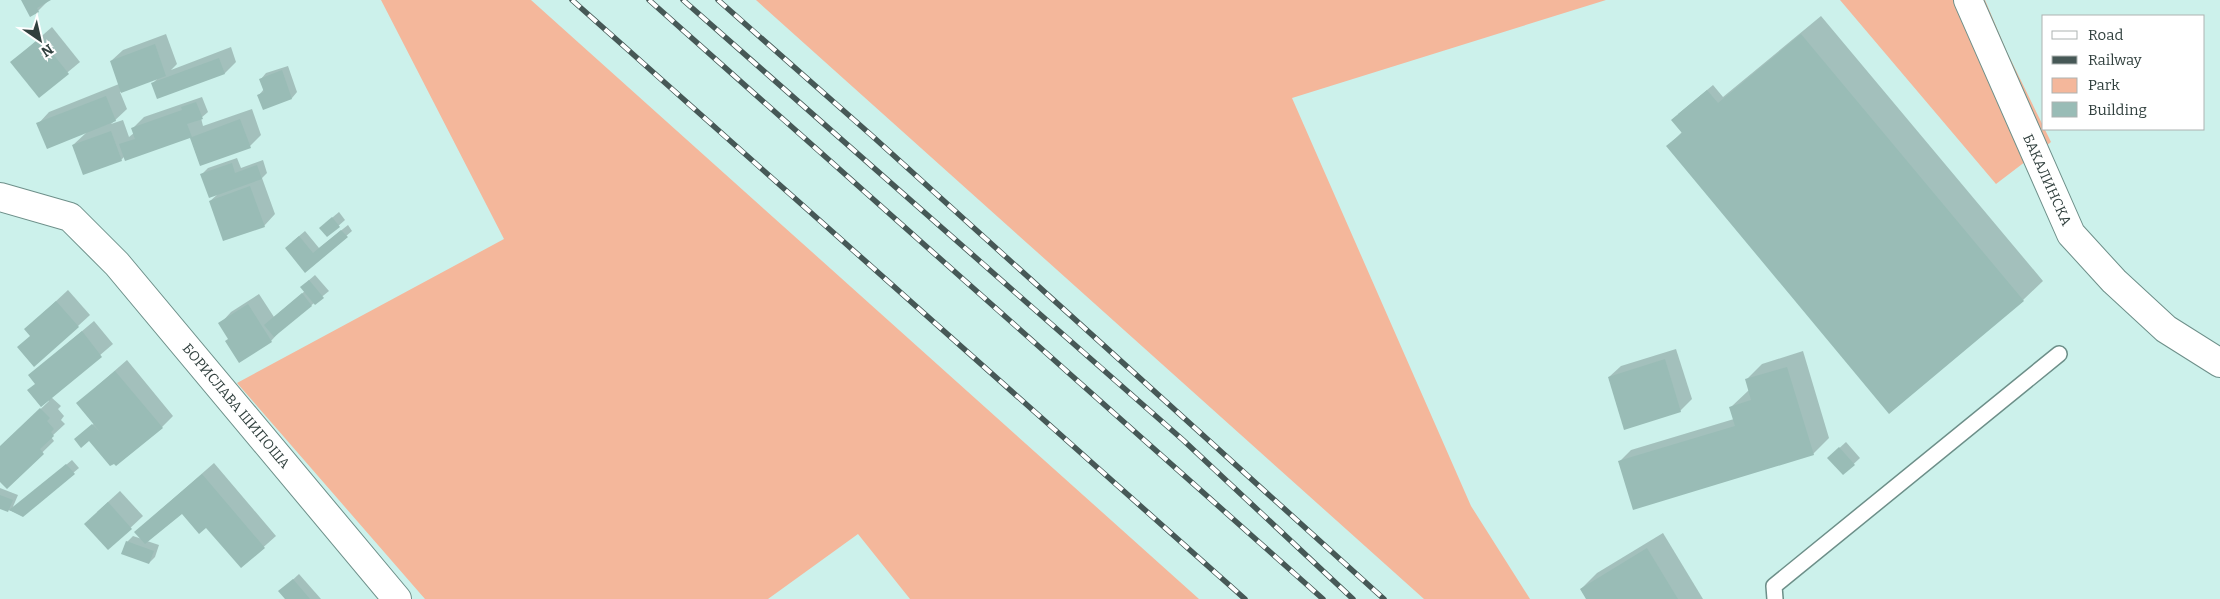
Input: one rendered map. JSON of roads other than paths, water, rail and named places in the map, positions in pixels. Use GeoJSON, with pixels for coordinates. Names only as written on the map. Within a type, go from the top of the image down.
{"type":"FeatureCollection","features":[{"type":"Feature","properties":{"kind":"street","name":"БАКАЛИНСКА"},"geometry":{"type":"LineString","coordinates":[[1968,0],[2071,234],[2114,281],[2166,329],[2220,363]]}},
{"type":"Feature","properties":{"kind":"street","name":"БОРИСЛАВА ШИПОША"},"geometry":{"type":"LineString","coordinates":[[0,197],[70,217],[117,264],[397,599]]}},
{"type":"Feature","properties":{"kind":"lane"},"geometry":{"type":"LineString","coordinates":[[1775,599],[1774,586],[2059,354]]}},
{"type":"Feature","properties":{"kind":"railway"},"geometry":{"type":"LineString","coordinates":[[572,0],[1245,599]]}},
{"type":"Feature","properties":{"kind":"railway"},"geometry":{"type":"LineString","coordinates":[[649,0],[1323,599]]}},
{"type":"Feature","properties":{"kind":"railway"},"geometry":{"type":"LineString","coordinates":[[683,0],[1183,440],[1353,599]]}},
{"type":"Feature","properties":{"kind":"railway"},"geometry":{"type":"LineString","coordinates":[[718,0],[870,134],[1384,599]]}}]}
